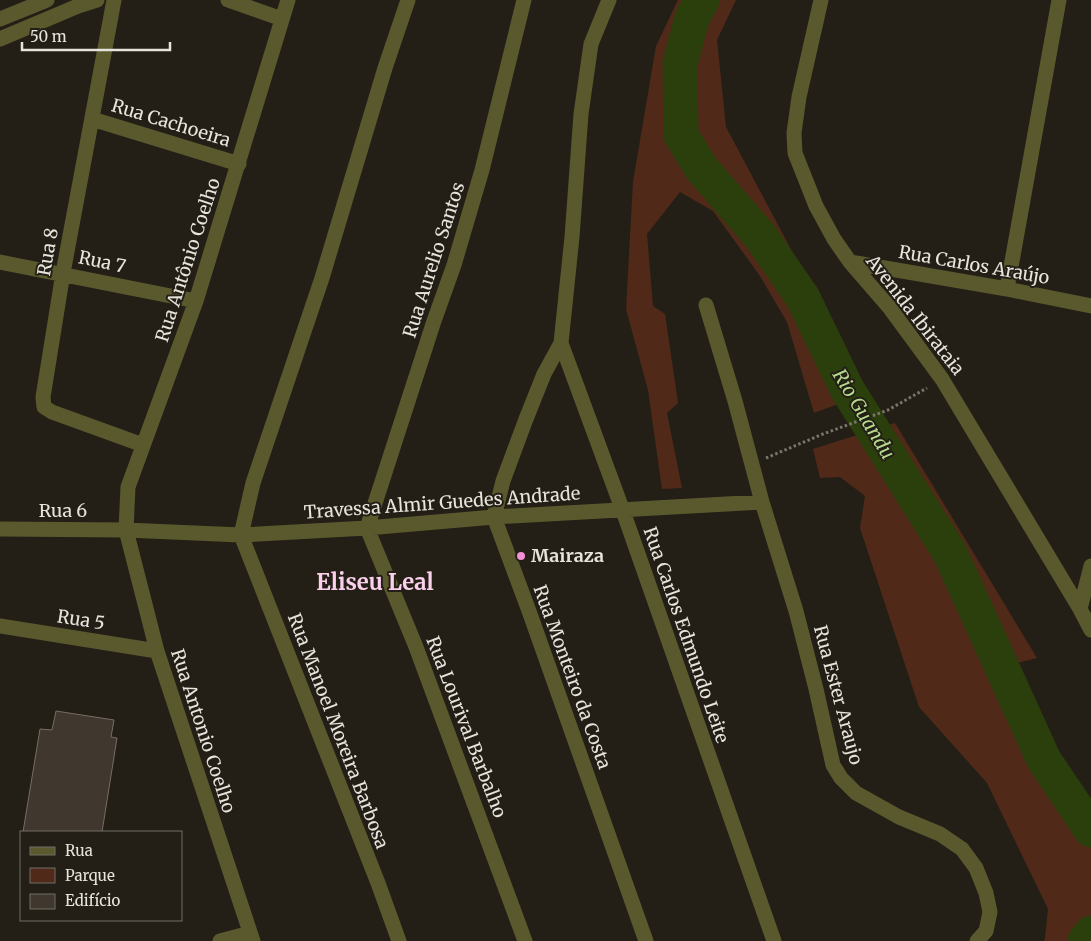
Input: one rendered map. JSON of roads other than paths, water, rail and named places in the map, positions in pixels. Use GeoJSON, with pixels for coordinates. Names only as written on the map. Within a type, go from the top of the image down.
{"type":"FeatureCollection","features":[{"type":"Feature","properties":{"kind":"street"},"geometry":{"type":"LineString","coordinates":[[0,19],[46,0]]}},
{"type":"Feature","properties":{"kind":"street"},"geometry":{"type":"LineString","coordinates":[[0,39],[78,6],[97,0]]}},
{"type":"Feature","properties":{"kind":"street","name":"Rua 8"},"geometry":{"type":"LineString","coordinates":[[114,0],[63,273],[43,397],[44,408],[69,419],[143,445]]}},
{"type":"Feature","properties":{"kind":"street"},"geometry":{"type":"LineString","coordinates":[[228,0],[282,19]]}},
{"type":"Feature","properties":{"kind":"street","name":"Rua Antônio Coelho"},"geometry":{"type":"LineString","coordinates":[[126,530],[128,487],[196,301],[288,0]]}},
{"type":"Feature","properties":{"kind":"street"},"geometry":{"type":"LineString","coordinates":[[241,535],[253,483],[322,278],[385,68],[408,0]]}},
{"type":"Feature","properties":{"kind":"street","name":"Rua Aurelio Santos"},"geometry":{"type":"LineString","coordinates":[[367,528],[454,265],[482,170],[524,0]]}},
{"type":"Feature","properties":{"kind":"street"},"geometry":{"type":"LineString","coordinates":[[494,516],[526,419],[544,374],[561,343],[572,237],[581,114],[591,44],[608,0]]}},
{"type":"Feature","properties":{"kind":"street","name":"Avenida Ibirataia"},"geometry":{"type":"LineString","coordinates":[[821,0],[799,97],[794,133],[795,153],[816,206],[834,239],[850,262],[889,307],[942,379],[1091,630]]}},
{"type":"Feature","properties":{"kind":"street"},"geometry":{"type":"LineString","coordinates":[[1006,289],[1059,0]]}},
{"type":"Feature","properties":{"kind":"street","name":"Rua Cachoeira"},"geometry":{"type":"LineString","coordinates":[[92,119],[238,164]]}},
{"type":"Feature","properties":{"kind":"street","name":"Rua 7"},"geometry":{"type":"LineString","coordinates":[[0,262],[63,273],[196,301]]}},
{"type":"Feature","properties":{"kind":"street","name":"Rua Carlos Araújo"},"geometry":{"type":"LineString","coordinates":[[850,262],[1091,306]]}},
{"type":"Feature","properties":{"kind":"street","name":"Rua Ester Araujo"},"geometry":{"type":"LineString","coordinates":[[706,305],[735,401],[762,502],[796,610],[833,765],[841,778],[856,793],[899,817],[940,834],[962,849],[976,868],[986,893],[990,912],[986,931],[977,941]]}},
{"type":"Feature","properties":{"kind":"street","name":"Rua Carlos Edmundo Leite"},"geometry":{"type":"LineString","coordinates":[[561,343],[623,511],[774,941]]}},
{"type":"Feature","properties":{"kind":"street","name":"Travessa Almir Guedes Andrade"},"geometry":{"type":"LineString","coordinates":[[126,530],[241,535],[367,528],[494,516],[623,511],[762,502]]}},
{"type":"Feature","properties":{"kind":"street","name":"Rua Monteiro da Costa"},"geometry":{"type":"LineString","coordinates":[[494,516],[646,941]]}},
{"type":"Feature","properties":{"kind":"street","name":"Rua Lourival Barbalho"},"geometry":{"type":"LineString","coordinates":[[367,528],[416,647],[525,941]]}},
{"type":"Feature","properties":{"kind":"street","name":"Rua 6"},"geometry":{"type":"LineString","coordinates":[[0,529],[126,530]]}},
{"type":"Feature","properties":{"kind":"street","name":"Rua Antonio Coelho"},"geometry":{"type":"LineString","coordinates":[[126,530],[157,651],[252,937]]}},
{"type":"Feature","properties":{"kind":"street","name":"Rua Manoel Moreira Barbosa"},"geometry":{"type":"LineString","coordinates":[[241,535],[399,941]]}},
{"type":"Feature","properties":{"kind":"street"},"geometry":{"type":"LineString","coordinates":[[1080,609],[1091,566]]}},
{"type":"Feature","properties":{"kind":"street","name":"Rua 5"},"geometry":{"type":"LineString","coordinates":[[0,626],[157,651]]}},
{"type":"Feature","properties":{"kind":"street"},"geometry":{"type":"LineString","coordinates":[[220,941],[252,937]]}},
{"type":"Feature","properties":{"kind":"waterway","name":"Rio Guandu"},"geometry":{"type":"LineString","coordinates":[[702,0],[692,18],[680,64],[681,135],[702,169],[761,237],[803,298],[847,389],[950,553],[1044,760],[1091,830]]}},
{"type":"Feature","properties":{"kind":"waterway","name":"Rio Guandu"},"geometry":{"type":"LineString","coordinates":[[1085,941],[1091,933]]}},
{"type":"Feature","properties":{"kind":"place","name":"Mairaza"},"geometry":{"type":"Point","coordinates":[521,556]}},
{"type":"Feature","properties":{"kind":"district","name":"Eliseu Leal"},"geometry":{"type":"Point","coordinates":[375,582]}}]}
